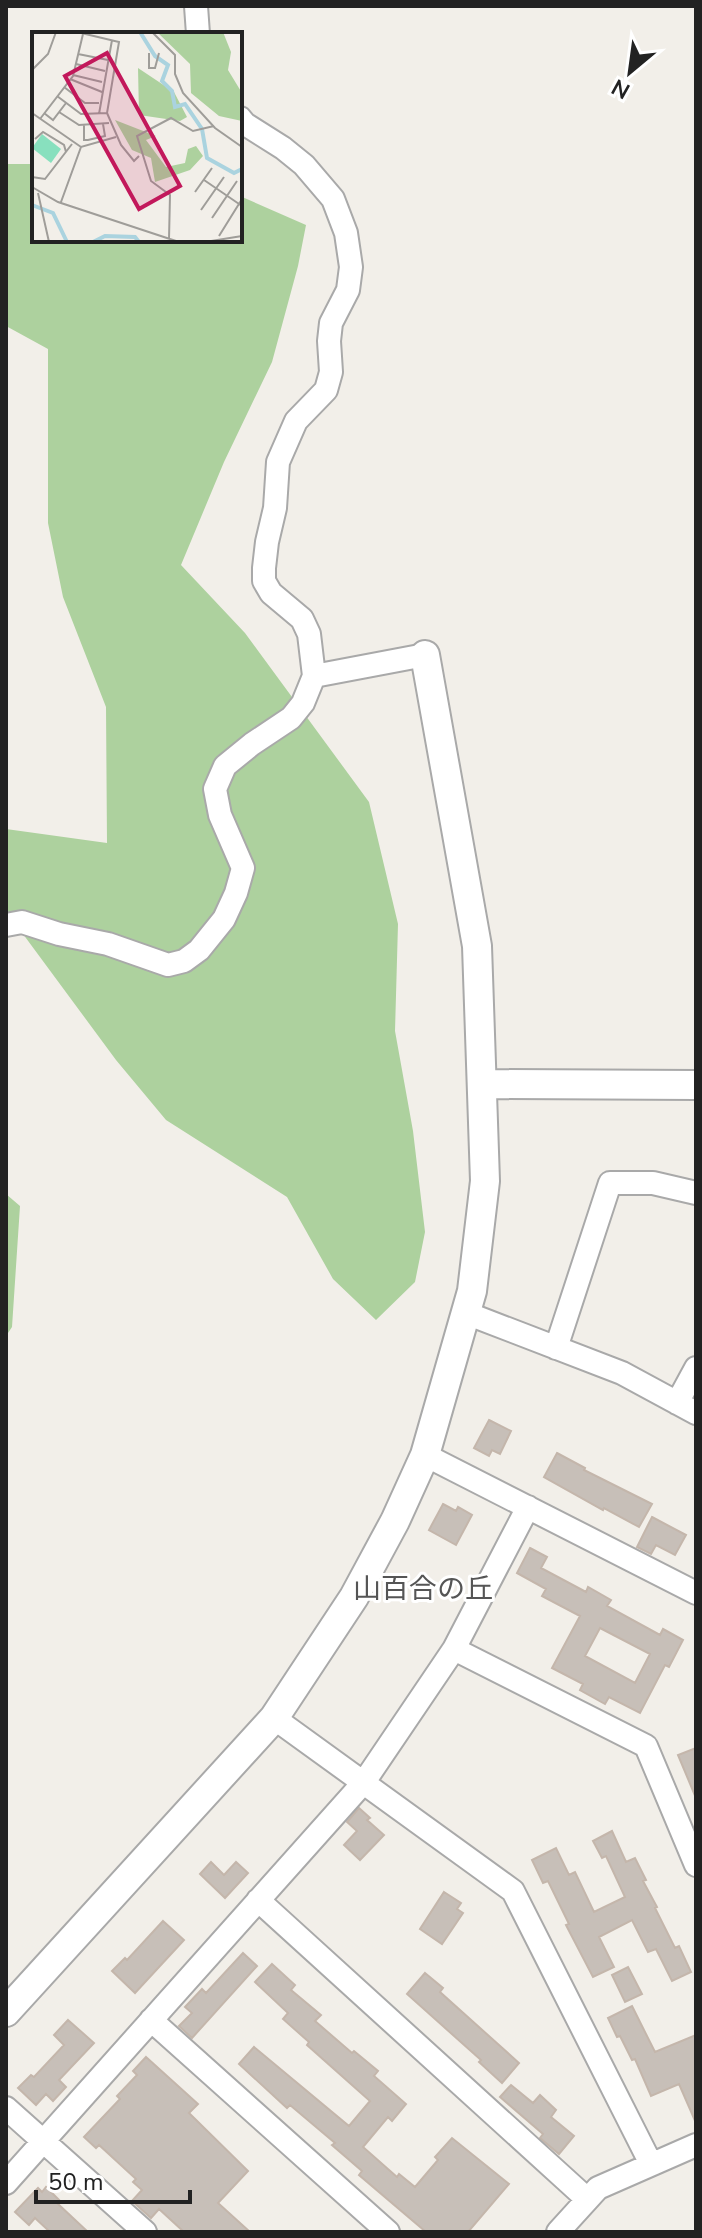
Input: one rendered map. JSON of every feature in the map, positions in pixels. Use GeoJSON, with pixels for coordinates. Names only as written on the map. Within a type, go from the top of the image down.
{"type":"FeatureCollection","features":[{"type":"Feature","properties":{"kind":"street"},"geometry":{"type":"LineString","coordinates":[[196,6],[198,32]]}},
{"type":"Feature","properties":{"kind":"street"},"geometry":{"type":"LineString","coordinates":[[6,925],[22,922],[59,934],[108,944],[168,965],[184,961],[199,950],[224,919],[243,868],[220,815],[215,789],[225,766],[291,718],[303,703],[314,676],[312,644],[306,627],[302,619],[271,593],[264,581],[264,568],[275,508],[278,462],[296,421],[326,390],[331,372],[331,323],[348,290],[351,267],[346,233],[333,199],[304,165],[242,120]]}},
{"type":"Feature","properties":{"kind":"street"},"geometry":{"type":"LineString","coordinates":[[6,2012],[274,1718],[354,1597],[395,1521],[425,1455],[472,1291],[485,1181],[477,946],[425,655],[314,676]]}},
{"type":"Feature","properties":{"kind":"street"},"geometry":{"type":"LineString","coordinates":[[483,1084],[696,1085]]}},
{"type":"Feature","properties":{"kind":"street"},"geometry":{"type":"LineString","coordinates":[[556,1348],[610,1183],[653,1183],[696,1193]]}},
{"type":"Feature","properties":{"kind":"street"},"geometry":{"type":"LineString","coordinates":[[466,1313],[622,1373],[686,1408],[696,1368]]}},
{"type":"Feature","properties":{"kind":"street"},"geometry":{"type":"LineString","coordinates":[[425,1455],[696,1593]]}},
{"type":"Feature","properties":{"kind":"street"},"geometry":{"type":"LineString","coordinates":[[6,2183],[364,1782],[454,1649],[528,1507]]}},
{"type":"Feature","properties":{"kind":"street"},"geometry":{"type":"LineString","coordinates":[[454,1649],[646,1746],[696,1865]]}},
{"type":"Feature","properties":{"kind":"street"},"geometry":{"type":"LineString","coordinates":[[274,1718],[513,1891],[651,2164]]}},
{"type":"Feature","properties":{"kind":"street"},"geometry":{"type":"LineString","coordinates":[[258,1900],[587,2199]]}},
{"type":"Feature","properties":{"kind":"street"},"geometry":{"type":"LineString","coordinates":[[151,2020],[388,2232]]}},
{"type":"Feature","properties":{"kind":"street"},"geometry":{"type":"LineString","coordinates":[[6,2108],[145,2232]]}},
{"type":"Feature","properties":{"kind":"street"},"geometry":{"type":"LineString","coordinates":[[558,2232],[598,2188],[696,2145]]}},
{"type":"Feature","properties":{"kind":"green space"},"geometry":{"type":"Polygon","coordinates":[[[6,164],[32,164],[32,242],[242,242],[242,197],[306,225],[272,362],[224,462],[181,565],[245,633],[369,802],[398,924],[395,1031],[413,1131],[425,1232],[415,1282],[376,1320],[333,1279],[287,1197],[166,1120],[116,1060],[6,911],[6,829],[107,843],[106,707],[63,597],[48,523],[48,349],[6,326],[6,164]]]}},
{"type":"Feature","properties":{"kind":"green space"},"geometry":{"type":"Polygon","coordinates":[[[6,1194],[20,1206],[12,1327],[6,1336],[6,1194]]]}},
{"type":"Feature","properties":{"kind":"building"},"geometry":{"type":"Polygon","coordinates":[[[489,1420],[511,1431],[500,1454],[492,1450],[489,1456],[474,1448],[489,1420]]]}},
{"type":"Feature","properties":{"kind":"building"},"geometry":{"type":"Polygon","coordinates":[[[557,1453],[652,1504],[639,1527],[544,1477],[557,1453]]]}},
{"type":"Feature","properties":{"kind":"building"},"geometry":{"type":"Polygon","coordinates":[[[443,1504],[456,1511],[458,1507],[472,1515],[456,1545],[429,1530],[443,1504]]]}},
{"type":"Feature","properties":{"kind":"building"},"geometry":{"type":"Polygon","coordinates":[[[652,1517],[686,1535],[675,1555],[656,1545],[651,1554],[637,1547],[652,1517]]]}},
{"type":"Feature","properties":{"kind":"building"},"geometry":{"type":"Polygon","coordinates":[[[530,1548],[547,1557],[541,1568],[586,1592],[588,1587],[611,1600],[607,1606],[660,1635],[663,1629],[683,1640],[669,1667],[665,1665],[640,1713],[609,1697],[605,1704],[580,1690],[583,1684],[552,1668],[580,1616],[542,1596],[546,1589],[517,1573],[530,1548]],[[600,1628],[585,1656],[635,1683],[650,1654],[600,1628]]]}},
{"type":"Feature","properties":{"kind":"building"},"geometry":{"type":"Polygon","coordinates":[[[696,1748],[696,1798],[678,1755],[696,1748]]]}},
{"type":"Feature","properties":{"kind":"building"},"geometry":{"type":"Polygon","coordinates":[[[359,1808],[384,1835],[360,1860],[344,1845],[357,1831],[347,1822],[359,1808]]]}},
{"type":"Feature","properties":{"kind":"building"},"geometry":{"type":"Polygon","coordinates":[[[612,1831],[626,1862],[635,1858],[655,1908],[691,1972],[672,1981],[656,1949],[648,1952],[632,1920],[599,1937],[614,1967],[593,1977],[548,1881],[543,1883],[532,1860],[556,1848],[569,1875],[575,1872],[594,1912],[625,1897],[606,1856],[602,1858],[593,1841],[612,1831]]]}},
{"type":"Feature","properties":{"kind":"building"},"geometry":{"type":"Polygon","coordinates":[[[211,1862],[224,1875],[236,1862],[248,1873],[225,1898],[200,1874],[211,1862]]]}},
{"type":"Feature","properties":{"kind":"building"},"geometry":{"type":"Polygon","coordinates":[[[444,1892],[461,1903],[457,1909],[463,1913],[442,1944],[420,1929],[444,1892]]]}},
{"type":"Feature","properties":{"kind":"building"},"geometry":{"type":"Polygon","coordinates":[[[163,1921],[184,1940],[135,1993],[112,1971],[125,1958],[127,1960],[163,1921]]]}},
{"type":"Feature","properties":{"kind":"building"},"geometry":{"type":"Polygon","coordinates":[[[243,1953],[257,1966],[192,2038],[179,2026],[192,2013],[185,2007],[202,1989],[206,1993],[243,1953]]]}},
{"type":"Feature","properties":{"kind":"building"},"geometry":{"type":"Polygon","coordinates":[[[272,1964],[295,1985],[291,1990],[321,2015],[315,2021],[378,2071],[374,2076],[406,2104],[392,2121],[388,2117],[363,2147],[397,2177],[399,2174],[415,2187],[452,2138],[509,2184],[468,2232],[426,2232],[359,2175],[362,2171],[332,2145],[335,2143],[290,2105],[287,2108],[239,2064],[254,2047],[349,2126],[370,2101],[307,2045],[309,2042],[283,2019],[288,2013],[255,1982],[272,1964]]]}},
{"type":"Feature","properties":{"kind":"building"},"geometry":{"type":"Polygon","coordinates":[[[628,1967],[642,1994],[625,2002],[612,1975],[628,1967]]]}},
{"type":"Feature","properties":{"kind":"building"},"geometry":{"type":"Polygon","coordinates":[[[425,1973],[443,1988],[440,1992],[519,2063],[502,2083],[479,2062],[481,2060],[407,1994],[425,1973]]]}},
{"type":"Feature","properties":{"kind":"building"},"geometry":{"type":"Polygon","coordinates":[[[632,2006],[655,2052],[696,2035],[696,2123],[679,2084],[651,2096],[635,2059],[632,2060],[620,2036],[617,2037],[608,2018],[632,2006]]]}},
{"type":"Feature","properties":{"kind":"building"},"geometry":{"type":"Polygon","coordinates":[[[68,2020],[94,2043],[59,2080],[66,2087],[53,2101],[46,2094],[36,2105],[18,2088],[31,2075],[34,2077],[64,2045],[54,2035],[68,2020]]]}},
{"type":"Feature","properties":{"kind":"building"},"geometry":{"type":"Polygon","coordinates":[[[146,2057],[198,2104],[189,2113],[248,2171],[218,2203],[250,2232],[184,2232],[159,2209],[151,2218],[132,2201],[142,2190],[133,2182],[136,2179],[99,2145],[96,2148],[84,2137],[120,2099],[117,2096],[137,2075],[133,2071],[146,2057]]]}},
{"type":"Feature","properties":{"kind":"building"},"geometry":{"type":"Polygon","coordinates":[[[511,2085],[533,2103],[540,2095],[556,2110],[551,2117],[574,2136],[559,2154],[540,2138],[543,2134],[500,2097],[511,2085]]]}},
{"type":"Feature","properties":{"kind":"building"},"geometry":{"type":"Polygon","coordinates":[[[46,2187],[59,2200],[57,2203],[88,2232],[50,2232],[35,2218],[29,2225],[15,2212],[38,2188],[42,2192],[46,2187]]]}},
{"type":"Feature","properties":{"kind":"district","name":"山百合の丘"},"geometry":{"type":"Point","coordinates":[423,1588]}}]}
